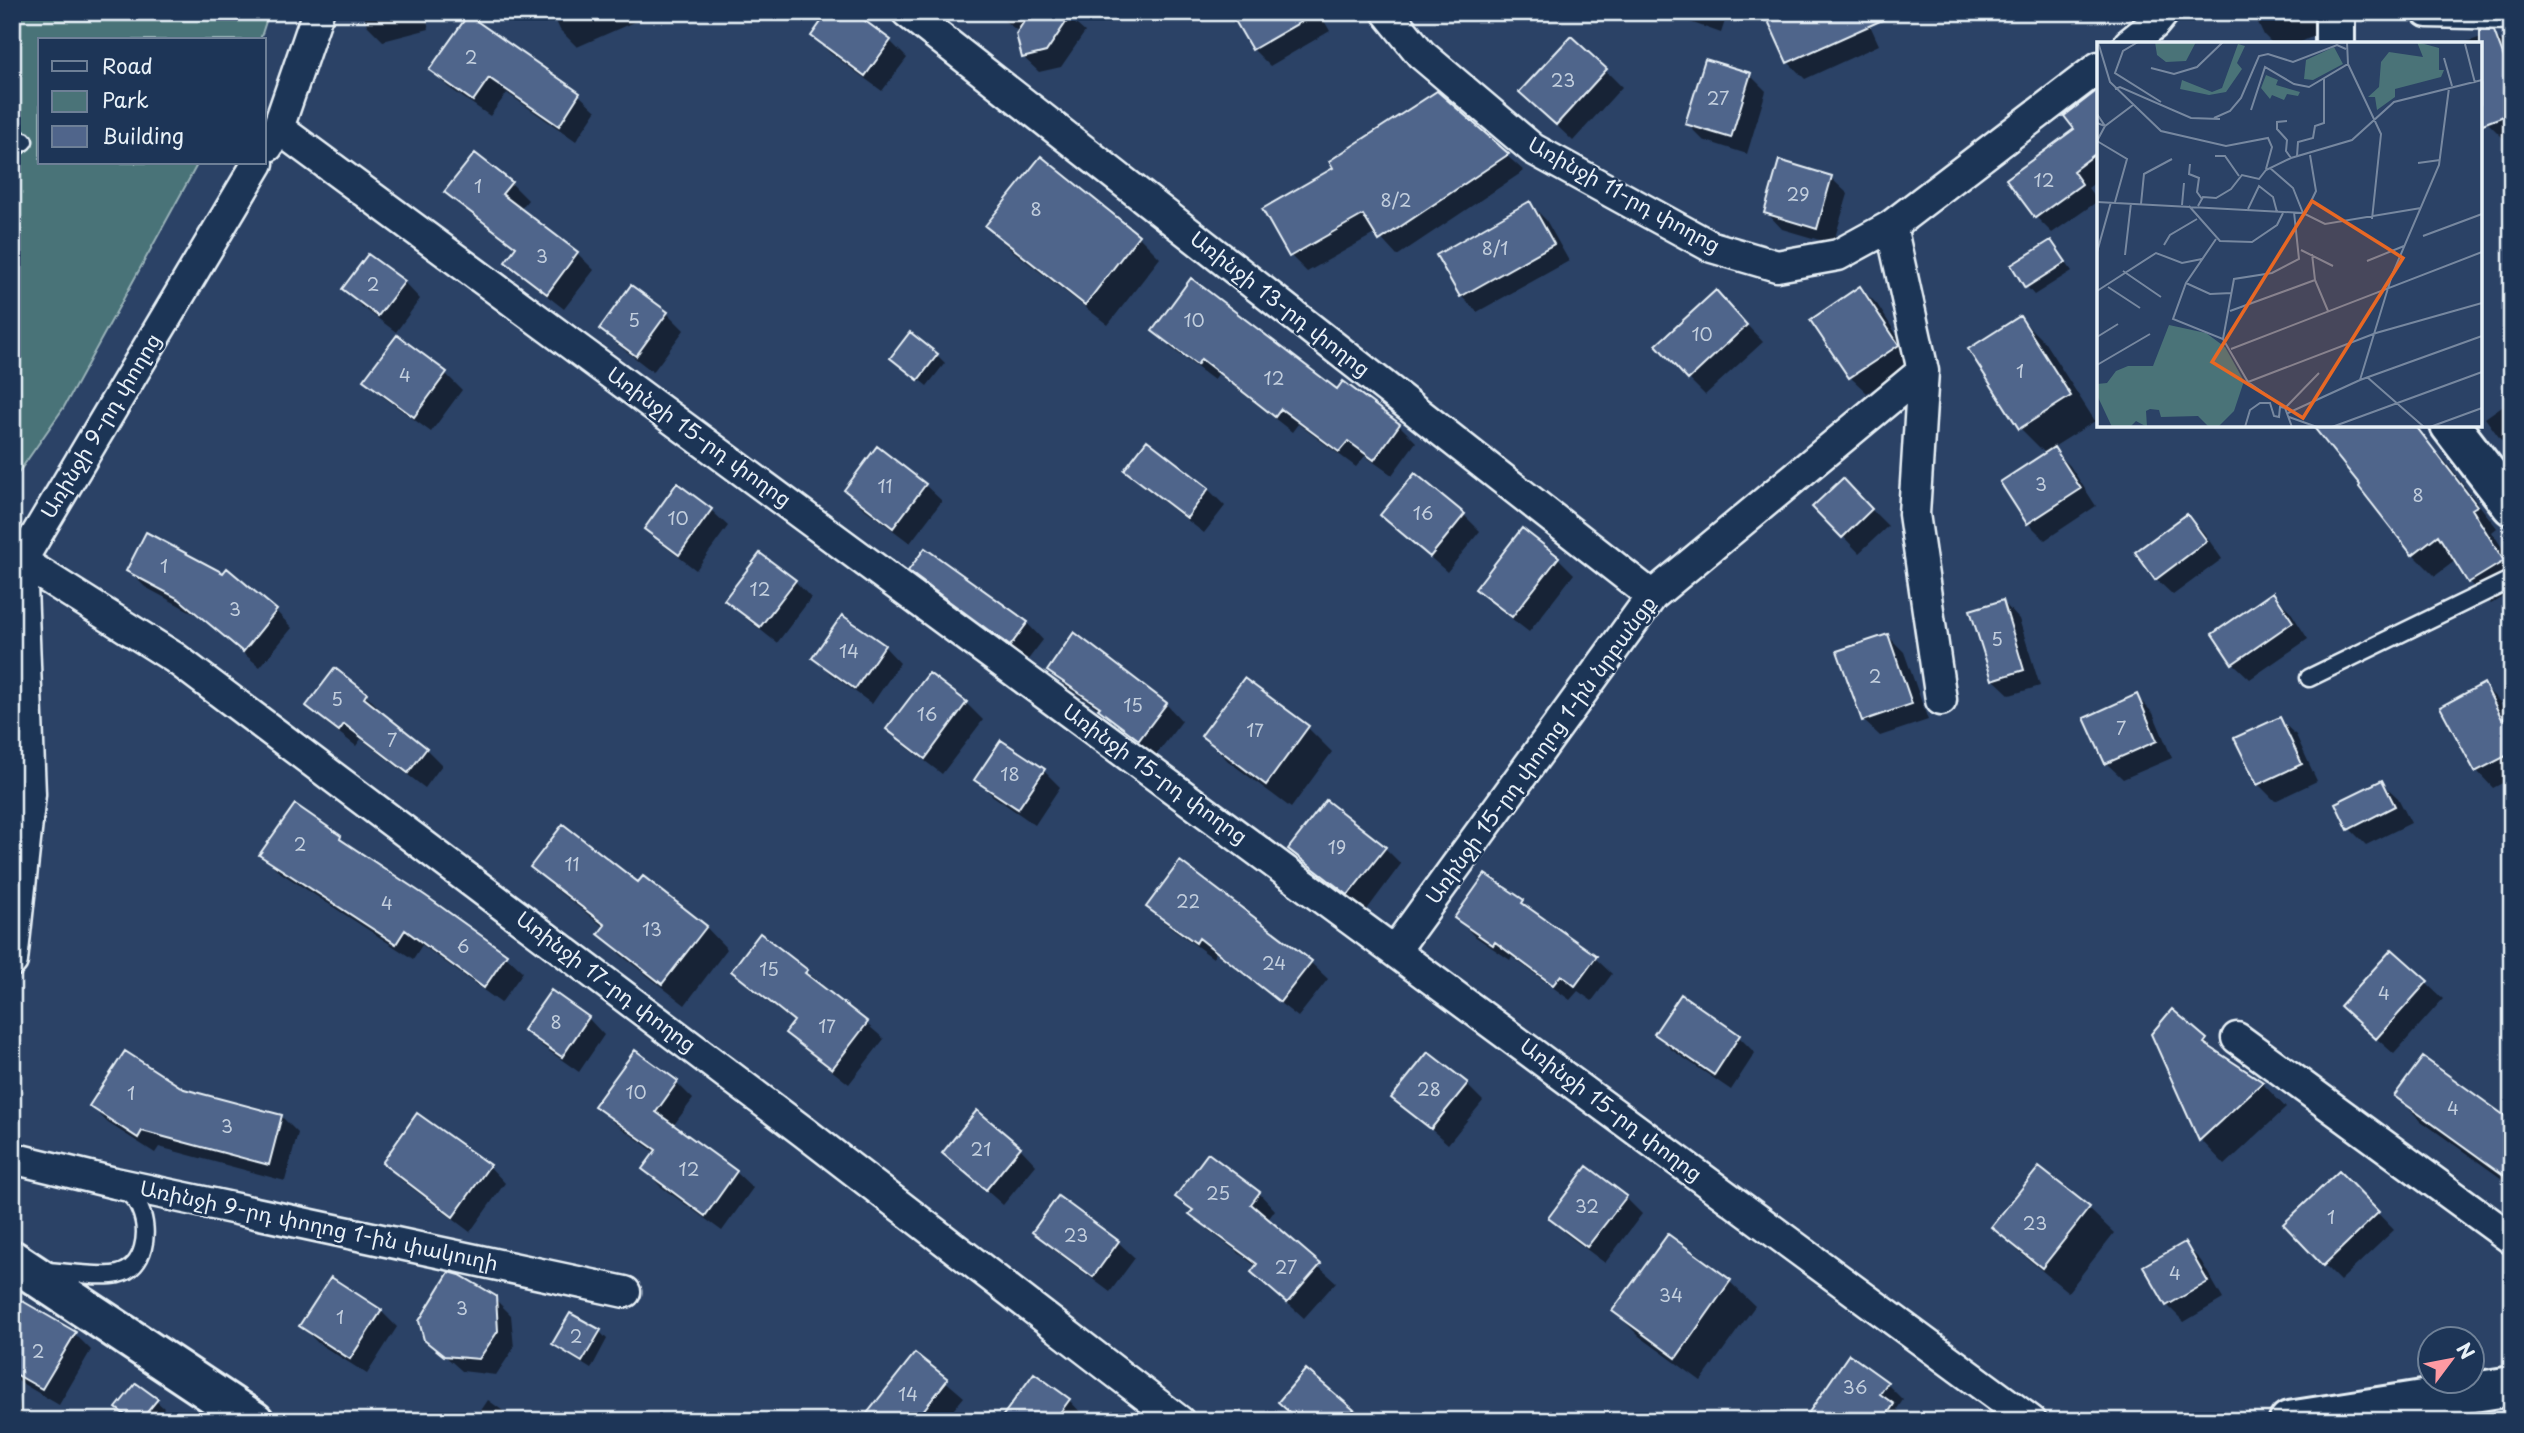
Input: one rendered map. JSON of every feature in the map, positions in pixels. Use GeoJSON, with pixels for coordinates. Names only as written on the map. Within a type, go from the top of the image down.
{"type":"FeatureCollection","features":[{"type":"Feature","properties":{"kind":"street"},"geometry":{"type":"LineString","coordinates":[[271,140],[318,12]]}},
{"type":"Feature","properties":{"kind":"street","name":"Առինջի 13-րդ փողոց"},"geometry":{"type":"LineString","coordinates":[[907,12],[1652,596]]}},
{"type":"Feature","properties":{"kind":"street","name":"Առինջի 11-րդ փողոց"},"geometry":{"type":"LineString","coordinates":[[1387,12],[1421,54],[1533,149],[1712,247],[1777,266],[1838,255],[1891,226],[2097,69]]}},
{"type":"Feature","properties":{"kind":"street"},"geometry":{"type":"LineString","coordinates":[[2132,42],[2164,12]]}},
{"type":"Feature","properties":{"kind":"street"},"geometry":{"type":"LineString","coordinates":[[2335,12],[2335,42]]}},
{"type":"Feature","properties":{"kind":"street"},"geometry":{"type":"LineString","coordinates":[[2427,12],[2512,14]]}},
{"type":"Feature","properties":{"kind":"street","name":"Առինջի 15-րդ փողոց"},"geometry":{"type":"LineString","coordinates":[[271,140],[1395,950],[2031,1421]]}},
{"type":"Feature","properties":{"kind":"street","name":"Առինջի 9-րդ փողոց"},"geometry":{"type":"LineString","coordinates":[[16,563],[257,164]]}},
{"type":"Feature","properties":{"kind":"street"},"geometry":{"type":"LineString","coordinates":[[1891,226],[1923,371],[1914,514],[1941,700]]}},
{"type":"Feature","properties":{"kind":"street","name":"Առինջի 15-րդ փողոց 1-ին նրբանցք"},"geometry":{"type":"LineString","coordinates":[[1395,950],[1652,596],[1923,371]]}},
{"type":"Feature","properties":{"kind":"street"},"geometry":{"type":"LineString","coordinates":[[2452,427],[2512,506]]}},
{"type":"Feature","properties":{"kind":"street"},"geometry":{"type":"LineString","coordinates":[[12,961],[30,794],[16,563]]}},
{"type":"Feature","properties":{"kind":"street","name":"Առինջի 17-րդ փողոց"},"geometry":{"type":"LineString","coordinates":[[16,563],[175,658],[804,1132],[1179,1421]]}},
{"type":"Feature","properties":{"kind":"street"},"geometry":{"type":"LineString","coordinates":[[2237,1038],[2512,1239]]}},
{"type":"Feature","properties":{"kind":"street","name":"Առինջի 9-րդ փողոց 1-ին փակուղի"},"geometry":{"type":"LineString","coordinates":[[12,1158],[625,1292]]}},
{"type":"Feature","properties":{"kind":"street"},"geometry":{"type":"LineString","coordinates":[[21,1265],[254,1421]]}},
{"type":"Feature","properties":{"kind":"street"},"geometry":{"type":"LineString","coordinates":[[2289,1421],[2512,1387]]}},
{"type":"Feature","properties":{"kind":"lane"},"geometry":{"type":"LineString","coordinates":[[2309,678],[2512,579]]}},
{"type":"Feature","properties":{"kind":"lane"},"geometry":{"type":"LineString","coordinates":[[21,1265],[113,1275],[131,1268],[139,1259],[142,1249],[144,1224],[141,1210],[134,1199],[115,1182]]}},
{"type":"Feature","properties":{"kind":"green space"},"geometry":{"type":"Polygon","coordinates":[[[12,12],[269,12],[261,38],[38,38],[38,164],[197,164],[64,407],[12,482],[12,12]]]}},
{"type":"Feature","properties":{"kind":"building"},"geometry":{"type":"Polygon","coordinates":[[[828,12],[853,12],[891,40],[865,76],[811,36],[828,12]]]}},
{"type":"Feature","properties":{"kind":"building"},"geometry":{"type":"Polygon","coordinates":[[[1030,12],[1073,12],[1046,52],[1022,58],[1016,34],[1030,12]]]}},
{"type":"Feature","properties":{"kind":"building"},"geometry":{"type":"Polygon","coordinates":[[[1230,12],[1318,12],[1252,50],[1230,12]]]}},
{"type":"Feature","properties":{"kind":"building"},"geometry":{"type":"Polygon","coordinates":[[[1764,12],[1900,12],[1787,63],[1764,12]]]}},
{"type":"Feature","properties":{"kind":"building"},"geometry":{"type":"Polygon","coordinates":[[[468,15],[580,93],[559,126],[489,78],[473,101],[429,70],[468,15]]]}},
{"type":"Feature","properties":{"kind":"building"},"geometry":{"type":"Polygon","coordinates":[[[2480,31],[2494,31],[2512,79],[2512,113],[2482,124],[2482,42],[2480,31]]]}},
{"type":"Feature","properties":{"kind":"building"},"geometry":{"type":"Polygon","coordinates":[[[1571,36],[1607,69],[1556,125],[1519,92],[1571,36]]]}},
{"type":"Feature","properties":{"kind":"building"},"geometry":{"type":"Polygon","coordinates":[[[1705,59],[1751,73],[1731,138],[1685,124],[1705,59]]]}},
{"type":"Feature","properties":{"kind":"building"},"geometry":{"type":"Polygon","coordinates":[[[1437,91],[1509,154],[1379,241],[1363,215],[1289,257],[1262,209],[1333,168],[1329,161],[1437,91]]]}},
{"type":"Feature","properties":{"kind":"building"},"geometry":{"type":"Polygon","coordinates":[[[2097,91],[2097,159],[2094,155],[2073,171],[2082,184],[2035,218],[2006,179],[2074,129],[2064,116],[2097,91]]]}},
{"type":"Feature","properties":{"kind":"building"},"geometry":{"type":"Polygon","coordinates":[[[475,153],[512,182],[502,194],[578,252],[547,294],[505,262],[516,247],[444,192],[475,153]]]}},
{"type":"Feature","properties":{"kind":"building"},"geometry":{"type":"Polygon","coordinates":[[[1041,156],[1139,235],[1085,305],[985,226],[1041,156]]]}},
{"type":"Feature","properties":{"kind":"building"},"geometry":{"type":"Polygon","coordinates":[[[1779,160],[1832,176],[1817,229],[1764,213],[1779,160]]]}},
{"type":"Feature","properties":{"kind":"building"},"geometry":{"type":"Polygon","coordinates":[[[1530,201],[1554,244],[1460,297],[1436,255],[1530,201]]]}},
{"type":"Feature","properties":{"kind":"building"},"geometry":{"type":"Polygon","coordinates":[[[2051,240],[2066,262],[2025,288],[2011,265],[2051,240]]]}},
{"type":"Feature","properties":{"kind":"building"},"geometry":{"type":"Polygon","coordinates":[[[368,254],[405,281],[378,316],[342,289],[368,254]]]}},
{"type":"Feature","properties":{"kind":"building"},"geometry":{"type":"Polygon","coordinates":[[[1191,278],[1337,389],[1343,381],[1400,424],[1374,460],[1348,441],[1339,452],[1281,409],[1275,417],[1201,359],[1197,365],[1152,331],[1191,278]]]}},
{"type":"Feature","properties":{"kind":"building"},"geometry":{"type":"Polygon","coordinates":[[[631,285],[668,312],[636,356],[599,329],[631,285]]]}},
{"type":"Feature","properties":{"kind":"building"},"geometry":{"type":"Polygon","coordinates":[[[1860,286],[1899,345],[1849,378],[1810,320],[1860,286]]]}},
{"type":"Feature","properties":{"kind":"building"},"geometry":{"type":"Polygon","coordinates":[[[1716,290],[1747,325],[1688,380],[1656,345],[1716,290]]]}},
{"type":"Feature","properties":{"kind":"building"},"geometry":{"type":"Polygon","coordinates":[[[2020,316],[2071,396],[2019,429],[1968,349],[2020,316]]]}},
{"type":"Feature","properties":{"kind":"building"},"geometry":{"type":"Polygon","coordinates":[[[910,332],[938,354],[918,380],[890,358],[910,332]]]}},
{"type":"Feature","properties":{"kind":"building"},"geometry":{"type":"Polygon","coordinates":[[[397,335],[447,372],[414,417],[363,380],[397,335]]]}},
{"type":"Feature","properties":{"kind":"building"},"geometry":{"type":"Polygon","coordinates":[[[2314,427],[2417,427],[2477,506],[2472,509],[2504,561],[2468,583],[2438,535],[2412,555],[2314,427]]]}},
{"type":"Feature","properties":{"kind":"building"},"geometry":{"type":"Polygon","coordinates":[[[1147,440],[1209,488],[1187,518],[1124,470],[1147,440]]]}},
{"type":"Feature","properties":{"kind":"building"},"geometry":{"type":"Polygon","coordinates":[[[877,446],[926,484],[893,528],[844,490],[877,446]]]}},
{"type":"Feature","properties":{"kind":"building"},"geometry":{"type":"Polygon","coordinates":[[[2054,447],[2081,489],[2027,524],[2000,482],[2054,447]]]}},
{"type":"Feature","properties":{"kind":"building"},"geometry":{"type":"Polygon","coordinates":[[[1415,473],[1465,514],[1430,557],[1380,515],[1415,473]]]}},
{"type":"Feature","properties":{"kind":"building"},"geometry":{"type":"Polygon","coordinates":[[[1843,478],[1872,509],[1842,538],[1812,507],[1843,478]]]}},
{"type":"Feature","properties":{"kind":"building"},"geometry":{"type":"Polygon","coordinates":[[[677,483],[712,509],[679,555],[644,529],[677,483]]]}},
{"type":"Feature","properties":{"kind":"building"},"geometry":{"type":"Polygon","coordinates":[[[2187,514],[2207,541],[2155,580],[2135,552],[2187,514]]]}},
{"type":"Feature","properties":{"kind":"building"},"geometry":{"type":"Polygon","coordinates":[[[1522,528],[1559,557],[1512,617],[1475,589],[1522,528]]]}},
{"type":"Feature","properties":{"kind":"building"},"geometry":{"type":"Polygon","coordinates":[[[146,532],[223,573],[227,568],[277,610],[243,652],[179,599],[126,571],[146,532]]]}},
{"type":"Feature","properties":{"kind":"building"},"geometry":{"type":"Polygon","coordinates":[[[925,548],[1028,622],[1010,646],[908,571],[925,548]]]}},
{"type":"Feature","properties":{"kind":"building"},"geometry":{"type":"Polygon","coordinates":[[[760,553],[796,580],[760,627],[724,600],[760,553]]]}},
{"type":"Feature","properties":{"kind":"building"},"geometry":{"type":"Polygon","coordinates":[[[2273,592],[2293,622],[2232,664],[2212,634],[2273,592]]]}},
{"type":"Feature","properties":{"kind":"building"},"geometry":{"type":"Polygon","coordinates":[[[2003,600],[2024,670],[1992,680],[1970,610],[2003,600]]]}},
{"type":"Feature","properties":{"kind":"building"},"geometry":{"type":"Polygon","coordinates":[[[842,615],[885,645],[855,689],[812,658],[842,615]]]}},
{"type":"Feature","properties":{"kind":"building"},"geometry":{"type":"Polygon","coordinates":[[[1074,632],[1167,703],[1139,740],[1098,709],[1100,707],[1047,671],[1074,632]]]}},
{"type":"Feature","properties":{"kind":"building"},"geometry":{"type":"Polygon","coordinates":[[[1888,634],[1912,704],[1862,721],[1837,651],[1888,634]]]}},
{"type":"Feature","properties":{"kind":"building"},"geometry":{"type":"Polygon","coordinates":[[[335,668],[367,693],[364,698],[427,748],[408,773],[344,724],[339,731],[306,706],[335,668]]]}},
{"type":"Feature","properties":{"kind":"building"},"geometry":{"type":"Polygon","coordinates":[[[929,673],[967,702],[925,759],[886,729],[929,673]]]}},
{"type":"Feature","properties":{"kind":"building"},"geometry":{"type":"Polygon","coordinates":[[[1244,678],[1309,726],[1266,785],[1201,736],[1244,678]]]}},
{"type":"Feature","properties":{"kind":"building"},"geometry":{"type":"Polygon","coordinates":[[[2484,683],[2502,719],[2512,714],[2512,753],[2475,772],[2440,707],[2484,683]]]}},
{"type":"Feature","properties":{"kind":"building"},"geometry":{"type":"Polygon","coordinates":[[[2137,694],[2157,741],[2105,764],[2084,718],[2137,694]]]}},
{"type":"Feature","properties":{"kind":"building"},"geometry":{"type":"Polygon","coordinates":[[[2280,717],[2302,764],[2257,785],[2234,738],[2280,717]]]}},
{"type":"Feature","properties":{"kind":"building"},"geometry":{"type":"Polygon","coordinates":[[[1001,740],[1045,769],[1018,809],[974,780],[1001,740]]]}},
{"type":"Feature","properties":{"kind":"building"},"geometry":{"type":"Polygon","coordinates":[[[2382,780],[2395,806],[2348,830],[2335,803],[2382,780]]]}},
{"type":"Feature","properties":{"kind":"building"},"geometry":{"type":"Polygon","coordinates":[[[1326,800],[1386,847],[1348,895],[1288,849],[1326,800]]]}},
{"type":"Feature","properties":{"kind":"building"},"geometry":{"type":"Polygon","coordinates":[[[295,804],[341,836],[340,839],[507,954],[484,988],[405,930],[396,944],[259,855],[295,804]]]}},
{"type":"Feature","properties":{"kind":"building"},"geometry":{"type":"Polygon","coordinates":[[[563,824],[638,882],[643,876],[707,926],[662,984],[598,934],[605,925],[530,867],[563,824]]]}},
{"type":"Feature","properties":{"kind":"building"},"geometry":{"type":"Polygon","coordinates":[[[1180,861],[1312,961],[1280,1002],[1199,938],[1196,943],[1146,907],[1180,861]]]}},
{"type":"Feature","properties":{"kind":"building"},"geometry":{"type":"Polygon","coordinates":[[[1485,874],[1597,956],[1575,986],[1561,975],[1553,985],[1495,942],[1493,945],[1454,918],[1485,874]]]}},
{"type":"Feature","properties":{"kind":"building"},"geometry":{"type":"Polygon","coordinates":[[[760,933],[808,970],[805,973],[868,1022],[832,1069],[785,1033],[794,1021],[731,971],[760,933]]]}},
{"type":"Feature","properties":{"kind":"building"},"geometry":{"type":"Polygon","coordinates":[[[2392,949],[2428,981],[2376,1039],[2340,1006],[2392,949]]]}},
{"type":"Feature","properties":{"kind":"building"},"geometry":{"type":"Polygon","coordinates":[[[551,990],[589,1017],[562,1057],[523,1030],[551,990]]]}},
{"type":"Feature","properties":{"kind":"building"},"geometry":{"type":"Polygon","coordinates":[[[1681,994],[1740,1035],[1714,1075],[1654,1034],[1681,994]]]}},
{"type":"Feature","properties":{"kind":"building"},"geometry":{"type":"Polygon","coordinates":[[[2172,1009],[2207,1039],[2204,1043],[2263,1082],[2199,1141],[2151,1034],[2172,1009]]]}},
{"type":"Feature","properties":{"kind":"building"},"geometry":{"type":"Polygon","coordinates":[[[635,1050],[678,1081],[656,1112],[737,1171],[705,1216],[642,1169],[656,1150],[594,1106],[635,1050]]]}},
{"type":"Feature","properties":{"kind":"building"},"geometry":{"type":"Polygon","coordinates":[[[125,1051],[184,1089],[282,1115],[269,1165],[142,1131],[138,1138],[89,1106],[125,1051]]]}},
{"type":"Feature","properties":{"kind":"building"},"geometry":{"type":"Polygon","coordinates":[[[1428,1052],[1468,1083],[1431,1129],[1391,1098],[1428,1052]]]}},
{"type":"Feature","properties":{"kind":"building"},"geometry":{"type":"Polygon","coordinates":[[[2423,1057],[2512,1121],[2512,1181],[2394,1096],[2423,1057]]]}},
{"type":"Feature","properties":{"kind":"building"},"geometry":{"type":"Polygon","coordinates":[[[977,1110],[1021,1147],[986,1190],[942,1153],[977,1110]]]}},
{"type":"Feature","properties":{"kind":"building"},"geometry":{"type":"Polygon","coordinates":[[[417,1113],[490,1165],[453,1217],[382,1163],[417,1113]]]}},
{"type":"Feature","properties":{"kind":"building"},"geometry":{"type":"Polygon","coordinates":[[[1208,1153],[1260,1192],[1251,1204],[1321,1264],[1287,1303],[1251,1272],[1257,1264],[1189,1214],[1193,1210],[1175,1197],[1208,1153]]]}},
{"type":"Feature","properties":{"kind":"building"},"geometry":{"type":"Polygon","coordinates":[[[1587,1166],[1627,1196],[1587,1247],[1548,1218],[1587,1166]]]}},
{"type":"Feature","properties":{"kind":"building"},"geometry":{"type":"Polygon","coordinates":[[[2039,1167],[2090,1207],[2042,1268],[1991,1227],[2039,1167]]]}},
{"type":"Feature","properties":{"kind":"building"},"geometry":{"type":"Polygon","coordinates":[[[2339,1171],[2379,1212],[2323,1266],[2283,1224],[2339,1171]]]}},
{"type":"Feature","properties":{"kind":"building"},"geometry":{"type":"Polygon","coordinates":[[[1058,1196],[1119,1241],[1093,1277],[1032,1232],[1058,1196]]]}},
{"type":"Feature","properties":{"kind":"building"},"geometry":{"type":"Polygon","coordinates":[[[1668,1234],[1731,1280],[1676,1358],[1612,1311],[1668,1234]]]}},
{"type":"Feature","properties":{"kind":"building"},"geometry":{"type":"Polygon","coordinates":[[[2185,1242],[2208,1282],[2166,1306],[2143,1266],[2185,1242]]]}},
{"type":"Feature","properties":{"kind":"building"},"geometry":{"type":"Polygon","coordinates":[[[449,1272],[460,1275],[496,1296],[498,1331],[479,1359],[444,1356],[424,1340],[419,1321],[449,1272]]]}},
{"type":"Feature","properties":{"kind":"building"},"geometry":{"type":"Polygon","coordinates":[[[331,1277],[382,1310],[350,1359],[299,1326],[331,1277]]]}},
{"type":"Feature","properties":{"kind":"building"},"geometry":{"type":"Polygon","coordinates":[[[12,1295],[76,1332],[42,1389],[12,1372],[12,1295]]]}},
{"type":"Feature","properties":{"kind":"building"},"geometry":{"type":"Polygon","coordinates":[[[570,1313],[601,1330],[582,1362],[552,1344],[570,1313]]]}},
{"type":"Feature","properties":{"kind":"building"},"geometry":{"type":"Polygon","coordinates":[[[915,1353],[948,1379],[915,1421],[861,1421],[915,1353]]]}},
{"type":"Feature","properties":{"kind":"building"},"geometry":{"type":"Polygon","coordinates":[[[1849,1354],[1888,1382],[1880,1394],[1894,1404],[1883,1421],[1803,1421],[1849,1354]]]}},
{"type":"Feature","properties":{"kind":"building"},"geometry":{"type":"Polygon","coordinates":[[[1306,1369],[1367,1421],[1299,1421],[1278,1402],[1306,1369]]]}},
{"type":"Feature","properties":{"kind":"building"},"geometry":{"type":"Polygon","coordinates":[[[1034,1373],[1070,1399],[1054,1421],[999,1421],[1034,1373]]]}},
{"type":"Feature","properties":{"kind":"building"},"geometry":{"type":"Polygon","coordinates":[[[136,1383],[158,1399],[140,1421],[133,1421],[116,1408],[136,1383]]]}}]}
